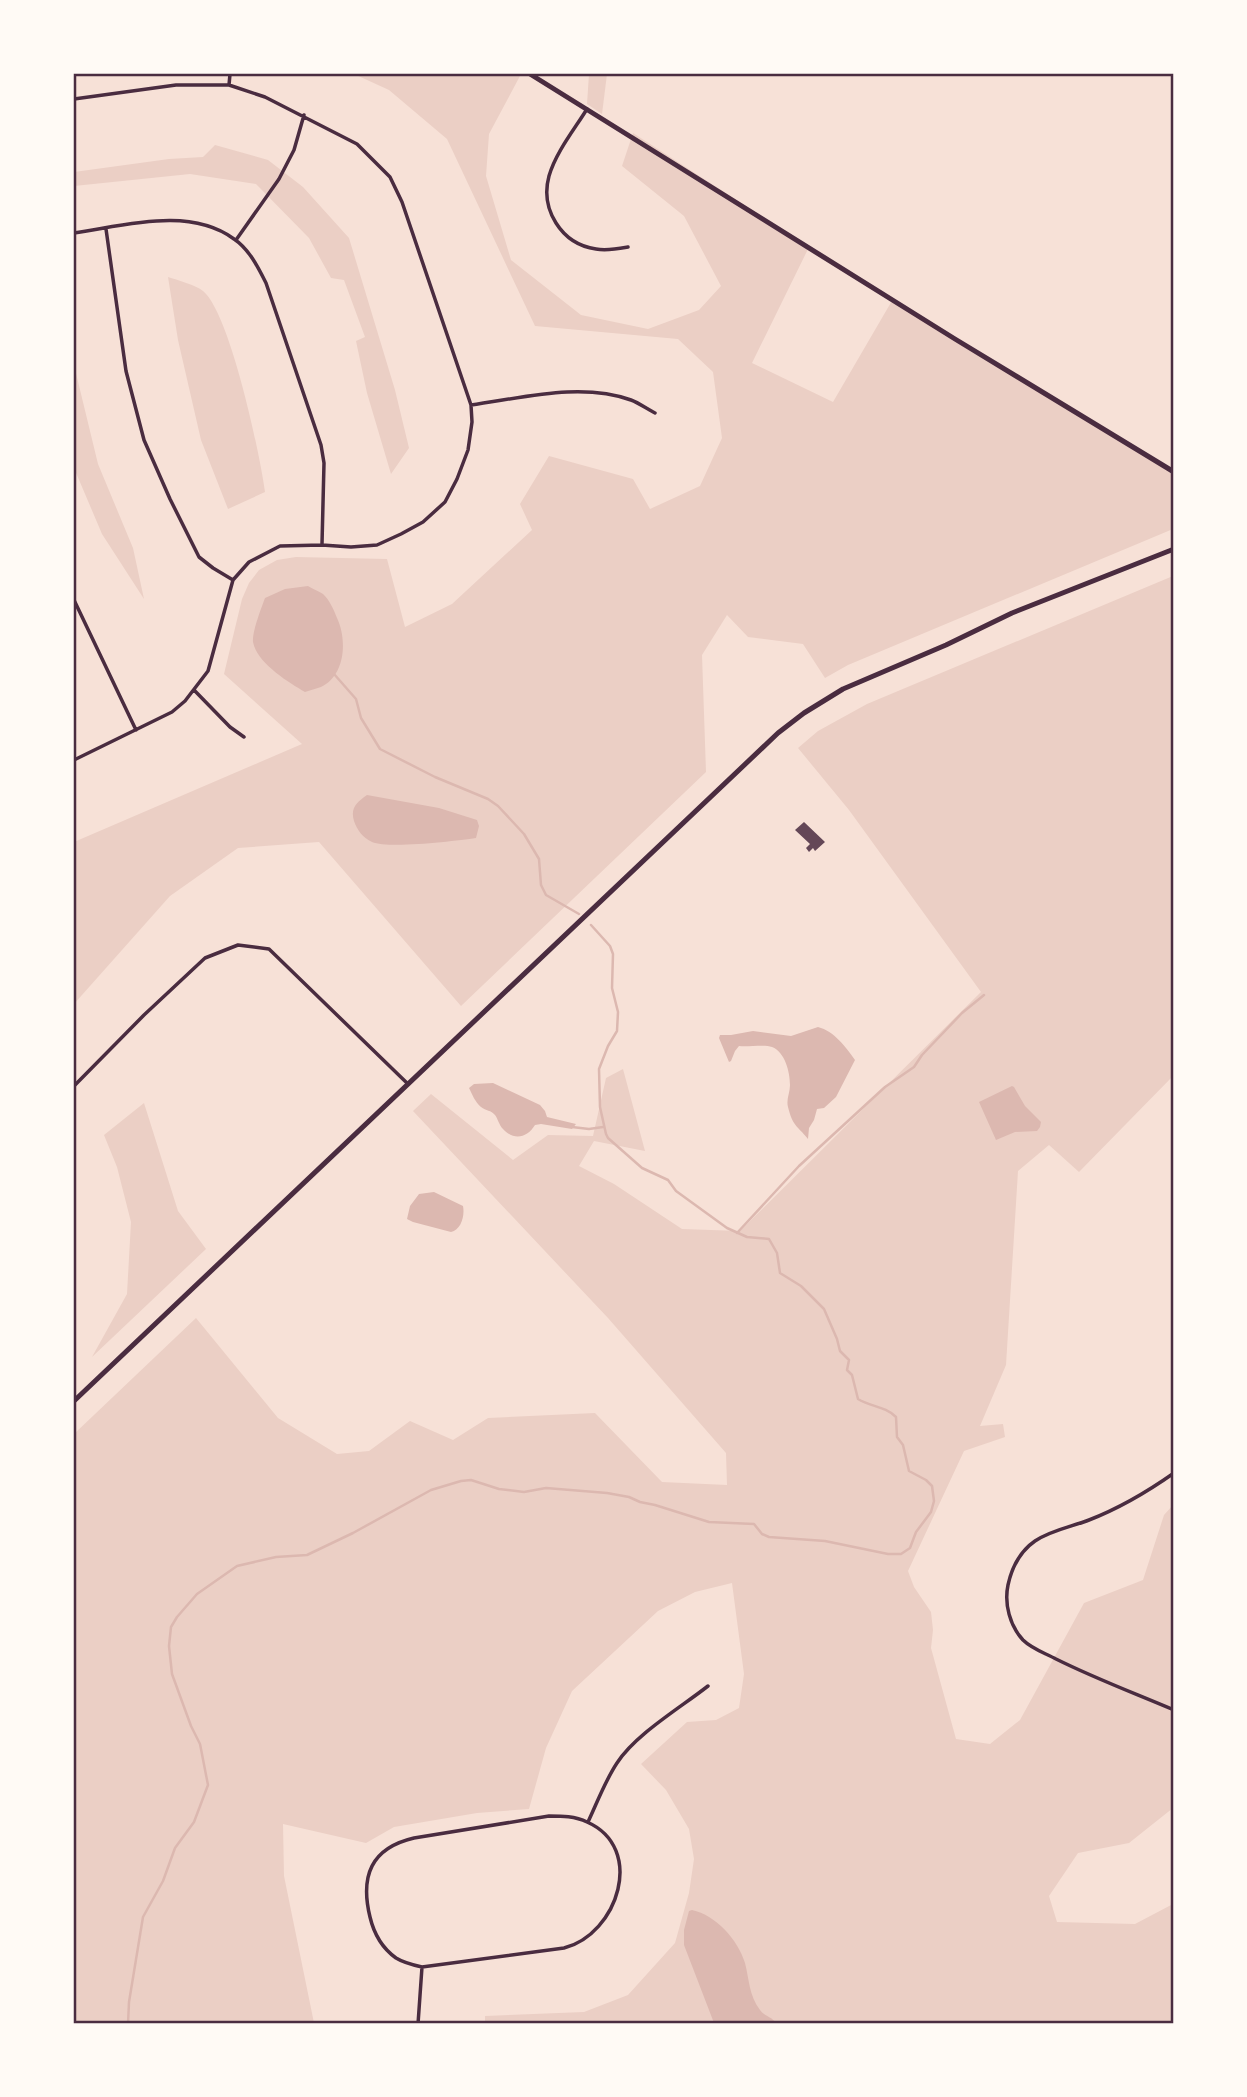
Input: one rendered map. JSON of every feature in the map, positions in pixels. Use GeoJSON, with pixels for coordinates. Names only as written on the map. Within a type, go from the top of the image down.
{"type":"FeatureCollection","features":[{"type":"Feature","properties":{"kind":"main road"},"geometry":{"type":"LineString","coordinates":[[530,74],[1174,472]]}},
{"type":"Feature","properties":{"kind":"main road"},"geometry":{"type":"LineString","coordinates":[[74,1401],[778,733],[843,689],[946,645],[1012,613],[1174,549]]}},
{"type":"Feature","properties":{"kind":"street"},"geometry":{"type":"LineString","coordinates":[[229,85],[230,74]]}},
{"type":"Feature","properties":{"kind":"street"},"geometry":{"type":"LineString","coordinates":[[74,99],[176,85],[229,85],[265,97],[357,144],[390,177],[402,202],[471,405],[472,422],[468,450],[457,479],[445,502],[423,522],[377,545],[280,546],[249,562],[233,580],[208,671],[186,701],[172,712],[74,760]]}},
{"type":"Feature","properties":{"kind":"street"},"geometry":{"type":"LineString","coordinates":[[587,109],[555,160],[546,193],[549,209],[556,226],[573,241],[594,249],[628,247]]}},
{"type":"Feature","properties":{"kind":"street"},"geometry":{"type":"LineString","coordinates":[[236,240],[279,180],[294,150],[304,115]]}},
{"type":"Feature","properties":{"kind":"street"},"geometry":{"type":"LineString","coordinates":[[74,233],[163,221],[185,221],[211,226],[236,240],[254,259],[267,283],[321,445],[324,463],[322,545]]}},
{"type":"Feature","properties":{"kind":"street"},"geometry":{"type":"LineString","coordinates":[[106,229],[126,371],[145,440],[199,557],[233,580]]}},
{"type":"Feature","properties":{"kind":"street"},"geometry":{"type":"LineString","coordinates":[[471,405],[589,392],[633,400],[655,413]]}},
{"type":"Feature","properties":{"kind":"street"},"geometry":{"type":"LineString","coordinates":[[74,600],[136,730]]}},
{"type":"Feature","properties":{"kind":"street"},"geometry":{"type":"LineString","coordinates":[[194,690],[230,727],[244,737]]}},
{"type":"Feature","properties":{"kind":"street"},"geometry":{"type":"LineString","coordinates":[[74,1086],[205,958],[238,945],[269,949],[408,1084]]}},
{"type":"Feature","properties":{"kind":"street"},"geometry":{"type":"LineString","coordinates":[[1174,1473],[1137,1498],[1113,1510],[1037,1539],[1017,1558],[1007,1592],[1011,1620],[1021,1638],[1030,1646],[1174,1710]]}},
{"type":"Feature","properties":{"kind":"street"},"geometry":{"type":"LineString","coordinates":[[588,1822],[616,1764],[627,1750],[708,1686]]}},
{"type":"Feature","properties":{"kind":"street"},"geometry":{"type":"LineString","coordinates":[[550,1816],[571,1817],[588,1822],[608,1838],[619,1860],[616,1899],[599,1928],[582,1942],[564,1948],[422,1967],[394,1956],[379,1941],[372,1925],[366,1899],[367,1880],[371,1867],[385,1849],[414,1838],[550,1816]]}},
{"type":"Feature","properties":{"kind":"street"},"geometry":{"type":"LineString","coordinates":[[418,2024],[422,1967]]}},
{"type":"Feature","properties":{"kind":"shaded area"},"geometry":{"type":"Polygon","coordinates":[[[354,74],[521,74],[489,134],[486,176],[511,260],[581,315],[648,329],[699,310],[721,286],[684,216],[622,166],[633,133],[809,247],[752,363],[833,402],[893,299],[1173,472],[1173,529],[848,665],[825,678],[803,644],[748,637],[727,615],[702,655],[706,772],[461,1006],[319,842],[238,848],[170,896],[74,1004],[74,842],[302,744],[224,674],[242,599],[259,570],[277,560],[296,557],[387,559],[405,627],[452,604],[532,530],[520,504],[549,456],[633,479],[650,509],[700,486],[722,438],[713,372],[678,339],[535,326],[447,139],[389,90],[354,74]]]}},
{"type":"Feature","properties":{"kind":"shaded area"},"geometry":{"type":"Polygon","coordinates":[[[589,74],[607,74],[602,114],[587,104],[589,74]]]}},
{"type":"Feature","properties":{"kind":"shaded area"},"geometry":{"type":"Polygon","coordinates":[[[215,145],[268,160],[303,187],[349,238],[395,390],[409,448],[391,474],[367,393],[356,341],[365,337],[344,280],[331,278],[309,238],[256,184],[190,174],[74,186],[74,172],[203,157],[215,145]]]}},
{"type":"Feature","properties":{"kind":"shaded area"},"geometry":{"type":"Polygon","coordinates":[[[168,277],[200,289],[213,304],[233,354],[242,386],[265,492],[228,509],[201,440],[178,340],[168,277]]]}},
{"type":"Feature","properties":{"kind":"shaded area"},"geometry":{"type":"Polygon","coordinates":[[[74,365],[98,464],[133,548],[144,599],[102,534],[74,468],[74,365]]]}},
{"type":"Feature","properties":{"kind":"shaded area"},"geometry":{"type":"Polygon","coordinates":[[[1173,576],[1173,1076],[1079,1172],[1049,1145],[1018,1171],[1006,1365],[980,1426],[1003,1424],[1005,1437],[964,1451],[908,1571],[914,1587],[931,1612],[931,1648],[956,1739],[990,1744],[1020,1720],[1084,1603],[1143,1580],[1164,1515],[1173,1505],[1173,1808],[1129,1843],[1078,1853],[1049,1896],[1057,1922],[1135,1924],[1173,1904],[1173,2023],[485,2023],[485,2016],[584,2012],[628,1995],[675,1943],[689,1893],[694,1859],[689,1829],[666,1790],[641,1764],[687,1722],[716,1720],[739,1708],[744,1674],[732,1583],[695,1592],[658,1611],[572,1691],[546,1748],[529,1809],[477,1813],[394,1827],[366,1843],[283,1824],[284,1876],[314,2023],[74,2024],[74,1434],[196,1318],[278,1418],[337,1454],[369,1451],[410,1421],[453,1440],[488,1418],[595,1413],[662,1482],[727,1485],[726,1453],[608,1318],[413,1111],[431,1094],[513,1160],[548,1135],[593,1136],[606,1078],[623,1069],[645,1151],[594,1141],[579,1166],[614,1184],[682,1229],[740,1231],[981,992],[849,810],[798,748],[818,731],[867,704],[1173,576]]]}},
{"type":"Feature","properties":{"kind":"shaded area"},"geometry":{"type":"Polygon","coordinates":[[[308,586],[323,594],[329,602],[340,627],[343,646],[340,665],[335,674],[321,687],[305,692],[282,677],[260,657],[253,638],[265,598],[285,589],[308,586]]]}},
{"type":"Feature","properties":{"kind":"shaded area"},"geometry":{"type":"Polygon","coordinates":[[[367,795],[439,808],[477,820],[479,826],[476,838],[407,845],[372,842],[359,831],[353,816],[355,806],[367,795]]]}},
{"type":"Feature","properties":{"kind":"shaded area"},"geometry":{"type":"Polygon","coordinates":[[[818,1027],[834,1036],[855,1060],[836,1097],[824,1108],[817,1109],[809,1128],[808,1139],[790,1114],[789,1074],[780,1053],[769,1046],[739,1046],[729,1062],[719,1038],[720,1035],[753,1031],[791,1036],[818,1027]]]}},
{"type":"Feature","properties":{"kind":"shaded area"},"geometry":{"type":"Polygon","coordinates":[[[493,1083],[540,1105],[547,1117],[576,1124],[572,1129],[535,1125],[520,1136],[507,1133],[493,1113],[479,1105],[469,1088],[474,1084],[493,1083]]]}},
{"type":"Feature","properties":{"kind":"shaded area"},"geometry":{"type":"Polygon","coordinates":[[[1012,1086],[1025,1106],[1041,1122],[1040,1127],[1037,1131],[1015,1132],[996,1140],[979,1102],[1012,1086]]]}},
{"type":"Feature","properties":{"kind":"shaded area"},"geometry":{"type":"Polygon","coordinates":[[[144,1103],[178,1211],[206,1249],[92,1357],[127,1294],[131,1222],[117,1167],[104,1135],[144,1103]]]}},
{"type":"Feature","properties":{"kind":"shaded area"},"geometry":{"type":"Polygon","coordinates":[[[434,1192],[463,1206],[462,1222],[454,1231],[407,1219],[410,1206],[419,1194],[434,1192]]]}},
{"type":"Feature","properties":{"kind":"shaded area"},"geometry":{"type":"Polygon","coordinates":[[[689,1911],[709,1917],[731,1937],[742,1954],[756,2005],[776,2023],[714,2023],[684,1945],[684,1930],[689,1911]]]}},
{"type":"Feature","properties":{"kind":"building"},"geometry":{"type":"Polygon","coordinates":[[[804,822],[825,842],[815,851],[813,848],[809,852],[806,848],[810,844],[795,830],[804,822]]]}},
{"type":"Feature","properties":{"kind":"waterway"},"geometry":{"type":"LineString","coordinates":[[334,674],[356,699],[361,718],[380,749],[498,806],[524,834],[539,859],[541,885],[546,895],[579,914]]}},
{"type":"Feature","properties":{"kind":"waterway"},"geometry":{"type":"LineString","coordinates":[[128,2024],[143,1917],[163,1881],[175,1848],[194,1822],[208,1785],[200,1744],[172,1674],[169,1646],[171,1627],[197,1594],[237,1566],[276,1557],[307,1555],[431,1490],[471,1480],[499,1489],[524,1492],[546,1488],[607,1493],[629,1497],[709,1522],[754,1524],[762,1534],[769,1537],[825,1541],[888,1554],[901,1554],[910,1548],[916,1532],[931,1512],[934,1501],[932,1486],[909,1471],[903,1445],[897,1437],[896,1417],[858,1399],[852,1375],[847,1370],[849,1360],[840,1351],[824,1309],[801,1286],[780,1273],[777,1253],[769,1239],[747,1237],[727,1228],[676,1191],[668,1180],[642,1168],[608,1138],[600,1107],[599,1069],[617,1031],[618,1012],[612,988],[613,954],[610,946],[591,925]]}},
{"type":"Feature","properties":{"kind":"waterway"},"geometry":{"type":"LineString","coordinates":[[737,1233],[799,1166],[885,1087],[914,1067],[962,1013],[984,995]]}},
{"type":"Feature","properties":{"kind":"waterway"},"geometry":{"type":"LineString","coordinates":[[572,1127],[603,1127]]}}]}
